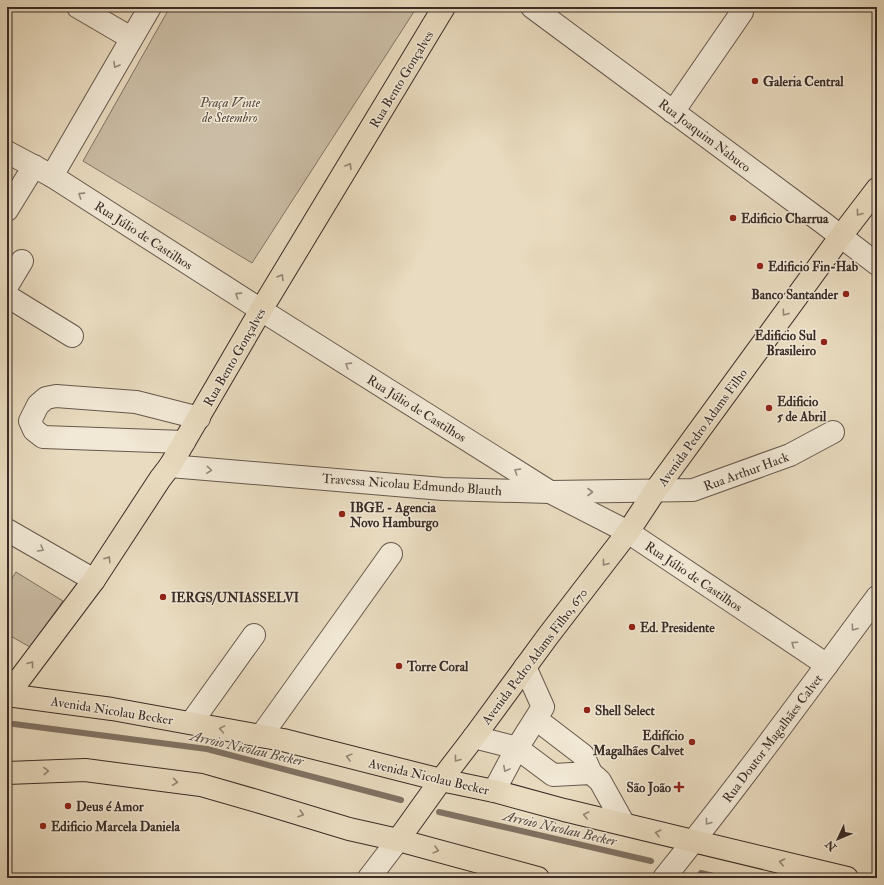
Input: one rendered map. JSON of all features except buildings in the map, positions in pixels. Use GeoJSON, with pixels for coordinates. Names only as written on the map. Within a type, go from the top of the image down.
{"type":"FeatureCollection","features":[{"type":"Feature","properties":{"kind":"main road","name":"Rua Bento Gonçalves"},"geometry":{"type":"LineString","coordinates":[[7,695],[94,580],[170,466],[261,310],[444,7]]}},
{"type":"Feature","properties":{"kind":"main road","name":"Avenida Pedro Adams Filho"},"geometry":{"type":"LineString","coordinates":[[628,532],[655,491],[877,189]]}},
{"type":"Feature","properties":{"kind":"main road","name":"Avenida Pedro Adams Filho, 670"},"geometry":{"type":"LineString","coordinates":[[441,780],[628,532]]}},
{"type":"Feature","properties":{"kind":"main road","name":"Avenida Nicolau Becker"},"geometry":{"type":"LineString","coordinates":[[7,695],[112,708],[283,740],[441,780],[494,791],[564,810],[847,878]]}},
{"type":"Feature","properties":{"kind":"main road"},"geometry":{"type":"LineString","coordinates":[[7,773],[85,770],[201,786],[349,829],[398,840],[538,878]]}},
{"type":"Feature","properties":{"kind":"main road"},"geometry":{"type":"LineString","coordinates":[[398,840],[441,780]]}},
{"type":"Feature","properties":{"kind":"street"},"geometry":{"type":"LineString","coordinates":[[78,7],[131,38]]}},
{"type":"Feature","properties":{"kind":"street"},"geometry":{"type":"LineString","coordinates":[[7,210],[43,171],[150,7]]}},
{"type":"Feature","properties":{"kind":"street","name":"Rua Joaquim Nabuco"},"geometry":{"type":"LineString","coordinates":[[532,7],[877,264]]}},
{"type":"Feature","properties":{"kind":"street"},"geometry":{"type":"LineString","coordinates":[[673,112],[742,12]]}},
{"type":"Feature","properties":{"kind":"street","name":"Rua Júlio de Castilhos"},"geometry":{"type":"LineString","coordinates":[[7,152],[43,171],[550,492],[628,532],[827,665]]}},
{"type":"Feature","properties":{"kind":"street"},"geometry":{"type":"LineString","coordinates":[[7,286],[22,261]]}},
{"type":"Feature","properties":{"kind":"street"},"geometry":{"type":"LineString","coordinates":[[7,296],[72,336]]}},
{"type":"Feature","properties":{"kind":"street"},"geometry":{"type":"LineString","coordinates":[[184,442],[43,437],[34,430],[30,421],[38,405],[46,398],[56,396],[136,402],[198,418]]}},
{"type":"Feature","properties":{"kind":"street","name":"Rua Arthur Hack"},"geometry":{"type":"LineString","coordinates":[[655,491],[693,490],[790,455],[833,432]]}},
{"type":"Feature","properties":{"kind":"street","name":"Travessa Nicolau Edmundo Blauth"},"geometry":{"type":"LineString","coordinates":[[170,466],[443,489],[550,492],[655,491]]}},
{"type":"Feature","properties":{"kind":"street"},"geometry":{"type":"LineString","coordinates":[[7,530],[94,580]]}},
{"type":"Feature","properties":{"kind":"street"},"geometry":{"type":"LineString","coordinates":[[261,736],[391,554]]}},
{"type":"Feature","properties":{"kind":"street","name":"Rua Doutor Magalhães Calvet"},"geometry":{"type":"LineString","coordinates":[[664,878],[694,841],[877,597]]}},
{"type":"Feature","properties":{"kind":"street"},"geometry":{"type":"LineString","coordinates":[[191,723],[254,635]]}},
{"type":"Feature","properties":{"kind":"street"},"geometry":{"type":"LineString","coordinates":[[525,667],[539,713],[583,755],[624,824]]}},
{"type":"Feature","properties":{"kind":"street"},"geometry":{"type":"LineString","coordinates":[[494,791],[517,748],[539,713]]}},
{"type":"Feature","properties":{"kind":"street"},"geometry":{"type":"LineString","coordinates":[[474,737],[517,748],[553,775],[595,777]]}},
{"type":"Feature","properties":{"kind":"street"},"geometry":{"type":"LineString","coordinates":[[369,878],[398,840]]}},
{"type":"Feature","properties":{"kind":"green space","name":"Praça Vinte de Setembro"},"geometry":{"type":"Polygon","coordinates":[[[170,7],[417,7],[252,263],[83,161],[170,7]]]}},
{"type":"Feature","properties":{"kind":"green space"},"geometry":{"type":"Polygon","coordinates":[[[16,572],[63,601],[30,647],[7,634],[7,586],[16,572]]]}},
{"type":"Feature","properties":{"kind":"waterway","name":"Arroio Nicolau Becker"},"geometry":{"type":"LineString","coordinates":[[14,724],[207,749],[401,800]]}},
{"type":"Feature","properties":{"kind":"waterway","name":"Arroio Nicolau Becker"},"geometry":{"type":"LineString","coordinates":[[439,812],[651,861]]}},
{"type":"Feature","properties":{"kind":"waterway","name":"Arroio Nicolau Becker"},"geometry":{"type":"LineString","coordinates":[[701,873],[722,878]]}},
{"type":"Feature","properties":{"kind":"place","name":"Galeria Central"},"geometry":{"type":"Point","coordinates":[755,81]}},
{"type":"Feature","properties":{"kind":"place","name":"Edificio Charrua"},"geometry":{"type":"Point","coordinates":[733,218]}},
{"type":"Feature","properties":{"kind":"place","name":"Edificio Fin-Hab"},"geometry":{"type":"Point","coordinates":[760,266]}},
{"type":"Feature","properties":{"kind":"place","name":"Banco Santander"},"geometry":{"type":"Point","coordinates":[846,294]}},
{"type":"Feature","properties":{"kind":"place","name":"Edificio Sul Brasileiro"},"geometry":{"type":"Point","coordinates":[824,342]}},
{"type":"Feature","properties":{"kind":"place","name":"Edificio 5 de Abril"},"geometry":{"type":"Point","coordinates":[769,408]}},
{"type":"Feature","properties":{"kind":"place","name":"IBGE - Agencia Novo Hamburgo"},"geometry":{"type":"Point","coordinates":[342,514]}},
{"type":"Feature","properties":{"kind":"place","name":"IERGS/UNIASSELVI"},"geometry":{"type":"Point","coordinates":[163,597]}},
{"type":"Feature","properties":{"kind":"place","name":"Ed. Presidente"},"geometry":{"type":"Point","coordinates":[632,627]}},
{"type":"Feature","properties":{"kind":"place","name":"Torre Coral"},"geometry":{"type":"Point","coordinates":[399,666]}},
{"type":"Feature","properties":{"kind":"place","name":"Shell Select"},"geometry":{"type":"Point","coordinates":[587,710]}},
{"type":"Feature","properties":{"kind":"place","name":"Edifício Magalhães Calvet"},"geometry":{"type":"Point","coordinates":[692,742]}},
{"type":"Feature","properties":{"kind":"place","name":"São João"},"geometry":{"type":"Point","coordinates":[679,787]}},
{"type":"Feature","properties":{"kind":"place","name":"Deus é Amor"},"geometry":{"type":"Point","coordinates":[68,806]}},
{"type":"Feature","properties":{"kind":"place","name":"Edificio Marcela Daniela"},"geometry":{"type":"Point","coordinates":[43,826]}}]}
